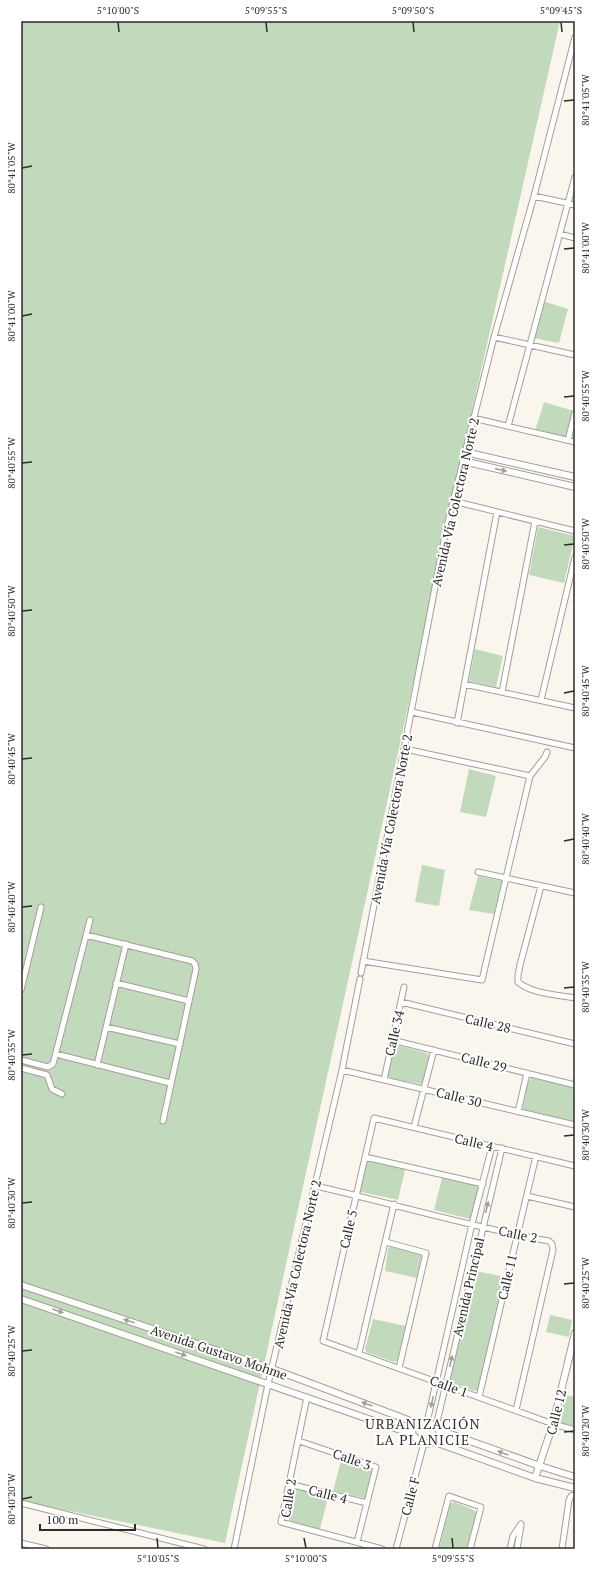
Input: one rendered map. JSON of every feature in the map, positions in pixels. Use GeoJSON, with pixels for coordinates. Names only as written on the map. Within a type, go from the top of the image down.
{"type":"FeatureCollection","features":[{"type":"Feature","properties":{"kind":"street","name":"Avenida Vía Colectora Norte 2"},"geometry":{"type":"LineString","coordinates":[[361,973],[446,530],[494,337],[534,196],[575,37]]}},
{"type":"Feature","properties":{"kind":"street"},"geometry":{"type":"LineString","coordinates":[[508,426],[575,177]]}},
{"type":"Feature","properties":{"kind":"street"},"geometry":{"type":"LineString","coordinates":[[534,196],[575,205]]}},
{"type":"Feature","properties":{"kind":"street"},"geometry":{"type":"LineString","coordinates":[[560,234],[575,238]]}},
{"type":"Feature","properties":{"kind":"street"},"geometry":{"type":"LineString","coordinates":[[494,337],[575,355]]}},
{"type":"Feature","properties":{"kind":"street"},"geometry":{"type":"LineString","coordinates":[[568,440],[575,414]]}},
{"type":"Feature","properties":{"kind":"street"},"geometry":{"type":"LineString","coordinates":[[474,418],[575,442]]}},
{"type":"Feature","properties":{"kind":"street"},"geometry":{"type":"LineString","coordinates":[[465,452],[575,477]]}},
{"type":"Feature","properties":{"kind":"street"},"geometry":{"type":"LineString","coordinates":[[463,462],[575,487]]}},
{"type":"Feature","properties":{"kind":"street"},"geometry":{"type":"LineString","coordinates":[[453,501],[575,530]]}},
{"type":"Feature","properties":{"kind":"street"},"geometry":{"type":"LineString","coordinates":[[457,723],[497,512]]}},
{"type":"Feature","properties":{"kind":"street"},"geometry":{"type":"LineString","coordinates":[[502,692],[535,521]]}},
{"type":"Feature","properties":{"kind":"street"},"geometry":{"type":"LineString","coordinates":[[541,700],[575,557]]}},
{"type":"Feature","properties":{"kind":"street"},"geometry":{"type":"LineString","coordinates":[[464,684],[575,708]]}},
{"type":"Feature","properties":{"kind":"street"},"geometry":{"type":"LineString","coordinates":[[412,712],[575,748]]}},
{"type":"Feature","properties":{"kind":"street"},"geometry":{"type":"LineString","coordinates":[[405,748],[530,776]]}},
{"type":"Feature","properties":{"kind":"street"},"geometry":{"type":"LineString","coordinates":[[363,961],[482,980],[530,776],[546,757],[546,752]]}},
{"type":"Feature","properties":{"kind":"street"},"geometry":{"type":"LineString","coordinates":[[478,872],[506,879],[575,892]]}},
{"type":"Feature","properties":{"kind":"street"},"geometry":{"type":"LineString","coordinates":[[541,886],[520,965],[518,982],[523,986],[538,991],[575,998]]}},
{"type":"Feature","properties":{"kind":"street"},"geometry":{"type":"LineString","coordinates":[[21,990],[41,907]]}},
{"type":"Feature","properties":{"kind":"street"},"geometry":{"type":"LineString","coordinates":[[21,1060],[48,1067],[53,1064],[90,920]]}},
{"type":"Feature","properties":{"kind":"street"},"geometry":{"type":"LineString","coordinates":[[86,935],[194,962],[196,969],[170,1083],[163,1121]]}},
{"type":"Feature","properties":{"kind":"street"},"geometry":{"type":"LineString","coordinates":[[97,1064],[126,944]]}},
{"type":"Feature","properties":{"kind":"street","name":"Avenida Vía Colectora Norte 2"},"geometry":{"type":"LineString","coordinates":[[234,1549],[268,1384],[316,1186],[342,1070],[360,979]]}},
{"type":"Feature","properties":{"kind":"street"},"geometry":{"type":"LineString","coordinates":[[116,983],[189,1001]]}},
{"type":"Feature","properties":{"kind":"street","name":"Calle 34"},"geometry":{"type":"LineString","coordinates":[[384,1080],[404,987]]}},
{"type":"Feature","properties":{"kind":"street","name":"Calle 28"},"geometry":{"type":"LineString","coordinates":[[401,1002],[575,1044]]}},
{"type":"Feature","properties":{"kind":"street"},"geometry":{"type":"LineString","coordinates":[[106,1027],[180,1044]]}},
{"type":"Feature","properties":{"kind":"street","name":"Calle 29"},"geometry":{"type":"LineString","coordinates":[[392,1040],[575,1085]]}},
{"type":"Feature","properties":{"kind":"street"},"geometry":{"type":"LineString","coordinates":[[414,1127],[434,1050]]}},
{"type":"Feature","properties":{"kind":"street"},"geometry":{"type":"LineString","coordinates":[[56,1054],[170,1083]]}},
{"type":"Feature","properties":{"kind":"street"},"geometry":{"type":"LineString","coordinates":[[21,1068],[47,1075],[52,1089],[62,1094]]}},
{"type":"Feature","properties":{"kind":"street","name":"Calle 30"},"geometry":{"type":"LineString","coordinates":[[342,1070],[575,1125]]}},
{"type":"Feature","properties":{"kind":"street"},"geometry":{"type":"LineString","coordinates":[[518,1112],[526,1073]]}},
{"type":"Feature","properties":{"kind":"street","name":"Calle 4"},"geometry":{"type":"LineString","coordinates":[[374,1118],[575,1166]]}},
{"type":"Feature","properties":{"kind":"street","name":"Calle 5"},"geometry":{"type":"LineString","coordinates":[[323,1341],[374,1118]]}},
{"type":"Feature","properties":{"kind":"street","name":"Avenida Principal"},"geometry":{"type":"LineString","coordinates":[[427,1422],[472,1224],[492,1146]]}},
{"type":"Feature","properties":{"kind":"street","name":"Avenida Principal"},"geometry":{"type":"LineString","coordinates":[[437,1428],[445,1385],[482,1226],[502,1148]]}},
{"type":"Feature","properties":{"kind":"street"},"geometry":{"type":"LineString","coordinates":[[365,1156],[483,1184]]}},
{"type":"Feature","properties":{"kind":"street","name":"Calle 11"},"geometry":{"type":"LineString","coordinates":[[479,1397],[536,1156]]}},
{"type":"Feature","properties":{"kind":"street","name":"Calle 2"},"geometry":{"type":"LineString","coordinates":[[316,1186],[517,1235],[549,1241],[552,1244],[552,1250],[516,1410]]}},
{"type":"Feature","properties":{"kind":"street"},"geometry":{"type":"LineString","coordinates":[[527,1196],[575,1207]]}},
{"type":"Feature","properties":{"kind":"street"},"geometry":{"type":"LineString","coordinates":[[359,1353],[394,1204]]}},
{"type":"Feature","properties":{"kind":"street"},"geometry":{"type":"LineString","coordinates":[[386,1242],[426,1253],[399,1368]]}},
{"type":"Feature","properties":{"kind":"street","name":"Avenida Gustavo Mohme"},"geometry":{"type":"LineString","coordinates":[[21,1285],[272,1369],[416,1423]]}},
{"type":"Feature","properties":{"kind":"street","name":"Avenida Gustavo Mohme"},"geometry":{"type":"LineString","coordinates":[[21,1299],[412,1434]]}},
{"type":"Feature","properties":{"kind":"street","name":"Calle 12"},"geometry":{"type":"LineString","coordinates":[[540,1466],[553,1424],[575,1333]]}},
{"type":"Feature","properties":{"kind":"street","name":"Calle 1"},"geometry":{"type":"LineString","coordinates":[[323,1341],[553,1424],[575,1430]]}},
{"type":"Feature","properties":{"kind":"street","name":"Calle 2"},"geometry":{"type":"LineString","coordinates":[[308,1397],[281,1522],[382,1549]]}},
{"type":"Feature","properties":{"kind":"street"},"geometry":{"type":"LineString","coordinates":[[575,1477],[540,1466],[437,1428],[427,1422],[416,1423],[413,1426],[412,1434],[424,1443],[435,1442],[535,1478],[575,1488]]}},
{"type":"Feature","properties":{"kind":"street"},"geometry":{"type":"LineString","coordinates":[[435,1442],[438,1440],[440,1435],[437,1428]]}},
{"type":"Feature","properties":{"kind":"street","name":"Calle 3"},"geometry":{"type":"LineString","coordinates":[[299,1441],[376,1467],[357,1542]]}},
{"type":"Feature","properties":{"kind":"street","name":"Calle F"},"geometry":{"type":"LineString","coordinates":[[396,1549],[424,1443]]}},
{"type":"Feature","properties":{"kind":"street"},"geometry":{"type":"LineString","coordinates":[[535,1478],[540,1466]]}},
{"type":"Feature","properties":{"kind":"street","name":"Calle 4"},"geometry":{"type":"LineString","coordinates":[[289,1484],[367,1503]]}},
{"type":"Feature","properties":{"kind":"street"},"geometry":{"type":"LineString","coordinates":[[436,1549],[449,1496],[481,1507],[470,1549]]}},
{"type":"Feature","properties":{"kind":"street"},"geometry":{"type":"LineString","coordinates":[[562,1549],[569,1500],[571,1496],[575,1496]]}},
{"type":"Feature","properties":{"kind":"street"},"geometry":{"type":"LineString","coordinates":[[21,1504],[204,1549]]}},
{"type":"Feature","properties":{"kind":"street"},"geometry":{"type":"LineString","coordinates":[[510,1549],[513,1536],[521,1524],[517,1549]]}},
{"type":"Feature","properties":{"kind":"street"},"geometry":{"type":"LineString","coordinates":[[21,1543],[46,1549]]}},
{"type":"Feature","properties":{"kind":"green space"},"geometry":{"type":"Polygon","coordinates":[[[21,21],[560,21],[462,455],[225,1543],[21,1501],[21,21]]]}},
{"type":"Feature","properties":{"kind":"green space"},"geometry":{"type":"Polygon","coordinates":[[[543,301],[568,309],[559,343],[533,338],[543,301]]]}},
{"type":"Feature","properties":{"kind":"green space"},"geometry":{"type":"Polygon","coordinates":[[[544,402],[574,411],[567,438],[535,431],[544,402]]]}},
{"type":"Feature","properties":{"kind":"green space"},"geometry":{"type":"Polygon","coordinates":[[[538,527],[575,536],[564,583],[529,575],[538,527]]]}},
{"type":"Feature","properties":{"kind":"green space"},"geometry":{"type":"Polygon","coordinates":[[[475,649],[503,656],[496,687],[469,681],[475,649]]]}},
{"type":"Feature","properties":{"kind":"green space"},"geometry":{"type":"Polygon","coordinates":[[[469,769],[496,776],[486,817],[460,812],[469,769]]]}},
{"type":"Feature","properties":{"kind":"green space"},"geometry":{"type":"Polygon","coordinates":[[[422,865],[445,870],[439,906],[415,902],[422,865]]]}},
{"type":"Feature","properties":{"kind":"green space"},"geometry":{"type":"Polygon","coordinates":[[[478,876],[502,881],[494,914],[469,910],[478,876]]]}},
{"type":"Feature","properties":{"kind":"green space"},"geometry":{"type":"Polygon","coordinates":[[[396,1045],[427,1053],[429,1056],[423,1083],[421,1084],[388,1078],[387,1076],[394,1046],[396,1045]]]}},
{"type":"Feature","properties":{"kind":"green space"},"geometry":{"type":"Polygon","coordinates":[[[531,1078],[575,1088],[575,1122],[524,1111],[523,1107],[528,1081],[531,1078]]]}},
{"type":"Feature","properties":{"kind":"green space"},"geometry":{"type":"Polygon","coordinates":[[[370,1160],[405,1170],[398,1200],[360,1191],[367,1161],[370,1160]]]}},
{"type":"Feature","properties":{"kind":"green space"},"geometry":{"type":"Polygon","coordinates":[[[442,1178],[477,1186],[479,1189],[473,1217],[470,1219],[434,1210],[442,1178]]]}},
{"type":"Feature","properties":{"kind":"green space"},"geometry":{"type":"Polygon","coordinates":[[[392,1246],[422,1254],[417,1278],[385,1271],[388,1248],[392,1246]]]}},
{"type":"Feature","properties":{"kind":"green space"},"geometry":{"type":"Polygon","coordinates":[[[476,1271],[505,1277],[478,1390],[475,1391],[449,1382],[476,1271]]]}},
{"type":"Feature","properties":{"kind":"green space"},"geometry":{"type":"Polygon","coordinates":[[[550,1315],[572,1320],[569,1337],[546,1332],[550,1315]]]}},
{"type":"Feature","properties":{"kind":"green space"},"geometry":{"type":"Polygon","coordinates":[[[373,1319],[406,1326],[397,1361],[394,1362],[366,1352],[365,1349],[373,1319]]]}},
{"type":"Feature","properties":{"kind":"green space"},"geometry":{"type":"Polygon","coordinates":[[[565,1395],[575,1397],[575,1426],[558,1422],[565,1395]]]}},
{"type":"Feature","properties":{"kind":"green space"},"geometry":{"type":"Polygon","coordinates":[[[341,1461],[372,1471],[365,1498],[333,1491],[341,1461]]]}},
{"type":"Feature","properties":{"kind":"green space"},"geometry":{"type":"Polygon","coordinates":[[[297,1488],[328,1498],[320,1529],[290,1521],[288,1517],[294,1490],[297,1488]]]}},
{"type":"Feature","properties":{"kind":"green space"},"geometry":{"type":"Polygon","coordinates":[[[454,1502],[474,1510],[476,1513],[467,1549],[439,1549],[450,1504],[454,1502]]]}},
{"type":"Feature","properties":{"kind":"district","name":"URBANIZACIÓN LA PLANICIE"},"geometry":{"type":"Point","coordinates":[423,1432]}}]}
